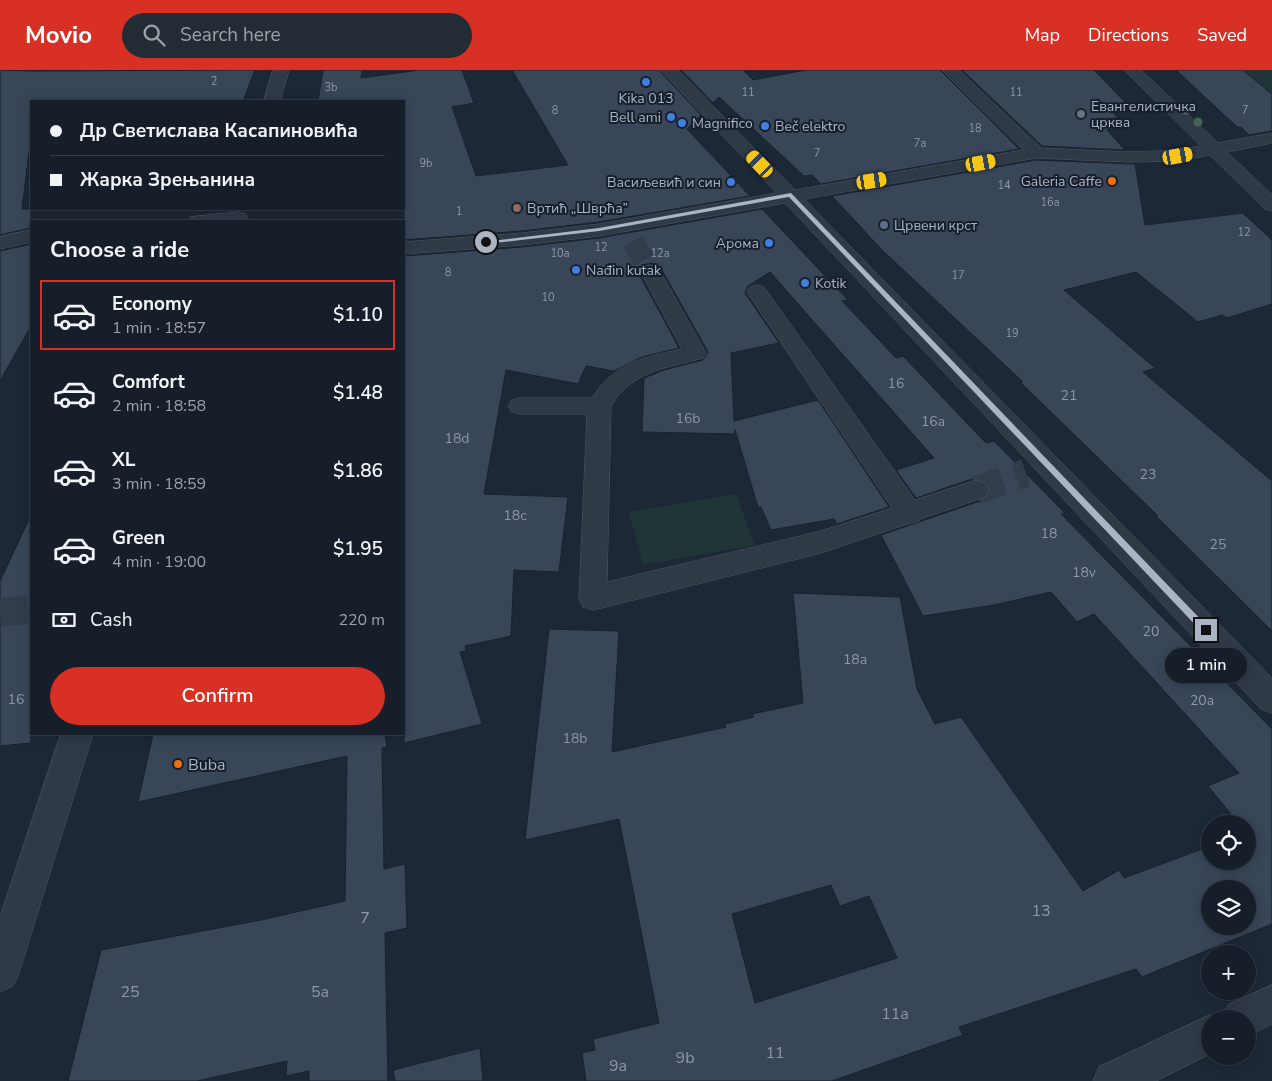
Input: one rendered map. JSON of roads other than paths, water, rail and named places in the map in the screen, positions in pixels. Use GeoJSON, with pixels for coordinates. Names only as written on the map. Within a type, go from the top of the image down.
{"type":"FeatureCollection","features":[{"type":"Feature","properties":{"kind":"street"},"geometry":{"type":"LineString","coordinates":[[272,100],[281,70]]}},
{"type":"Feature","properties":{"kind":"street"},"geometry":{"type":"LineString","coordinates":[[669,70],[791,195],[1037,469],[1272,699]]}},
{"type":"Feature","properties":{"kind":"street"},"geometry":{"type":"LineString","coordinates":[[950,70],[1036,154]]}},
{"type":"Feature","properties":{"kind":"street"},"geometry":{"type":"LineString","coordinates":[[1132,70],[1272,205]]}},
{"type":"Feature","properties":{"kind":"street"},"geometry":{"type":"LineString","coordinates":[[405,248],[630,233],[791,195],[1036,154],[1129,157],[1178,156],[1272,138]]}},
{"type":"Feature","properties":{"kind":"street"},"geometry":{"type":"LineString","coordinates":[[206,220],[239,216]]}},
{"type":"Feature","properties":{"kind":"street"},"geometry":{"type":"LineString","coordinates":[[0,243],[30,236]]}},
{"type":"Feature","properties":{"kind":"street"},"geometry":{"type":"LineString","coordinates":[[650,270],[695,353],[640,367],[619,378],[607,389],[599,406],[593,598],[821,542],[910,514],[976,490]]}},
{"type":"Feature","properties":{"kind":"street"},"geometry":{"type":"LineString","coordinates":[[757,292],[910,514]]}},
{"type":"Feature","properties":{"kind":"street"},"geometry":{"type":"LineString","coordinates":[[520,406],[599,406]]}},
{"type":"Feature","properties":{"kind":"street"},"geometry":{"type":"LineString","coordinates":[[0,974],[77,735]]}},
{"type":"Feature","properties":{"kind":"street"},"geometry":{"type":"LineString","coordinates":[[1256,1012],[1272,1004]]}},
{"type":"Feature","properties":{"kind":"street"},"geometry":{"type":"LineString","coordinates":[[1114,1081],[1201,1038]]}},
{"type":"Feature","properties":{"kind":"tunnel"},"geometry":{"type":"LineString","coordinates":[[633,241],[650,271]]}},
{"type":"Feature","properties":{"kind":"tunnel"},"geometry":{"type":"LineString","coordinates":[[976,490],[1026,473]]}},
{"type":"Feature","properties":{"kind":"tunnel"},"geometry":{"type":"LineString","coordinates":[[0,612],[30,610]]}},
{"type":"Feature","properties":{"kind":"place","name":"Kika 013"},"geometry":{"type":"Point","coordinates":[646,82]}},
{"type":"Feature","properties":{"kind":"place","name":"Евангелистичка црква"},"geometry":{"type":"Point","coordinates":[1081,114]}},
{"type":"Feature","properties":{"kind":"place","name":"Bell ami"},"geometry":{"type":"Point","coordinates":[671,117]}},
{"type":"Feature","properties":{"kind":"place","name":"Magnifico"},"geometry":{"type":"Point","coordinates":[682,123]}},
{"type":"Feature","properties":{"kind":"place","name":"Beč elektro"},"geometry":{"type":"Point","coordinates":[765,126]}},
{"type":"Feature","properties":{"kind":"place","name":"Galeria Caffe"},"geometry":{"type":"Point","coordinates":[1112,181]}},
{"type":"Feature","properties":{"kind":"place","name":"Васиљевић и син"},"geometry":{"type":"Point","coordinates":[731,182]}},
{"type":"Feature","properties":{"kind":"place","name":"Вртић „Шврћа”"},"geometry":{"type":"Point","coordinates":[517,208]}},
{"type":"Feature","properties":{"kind":"place","name":"Црвени крст"},"geometry":{"type":"Point","coordinates":[884,225]}},
{"type":"Feature","properties":{"kind":"place","name":"Арома"},"geometry":{"type":"Point","coordinates":[769,243]}},
{"type":"Feature","properties":{"kind":"place","name":"Nađin kutak"},"geometry":{"type":"Point","coordinates":[576,270]}},
{"type":"Feature","properties":{"kind":"place","name":"Kotik"},"geometry":{"type":"Point","coordinates":[805,283]}},
{"type":"Feature","properties":{"kind":"place","name":"Buba"},"geometry":{"type":"Point","coordinates":[178,764]}}]}
